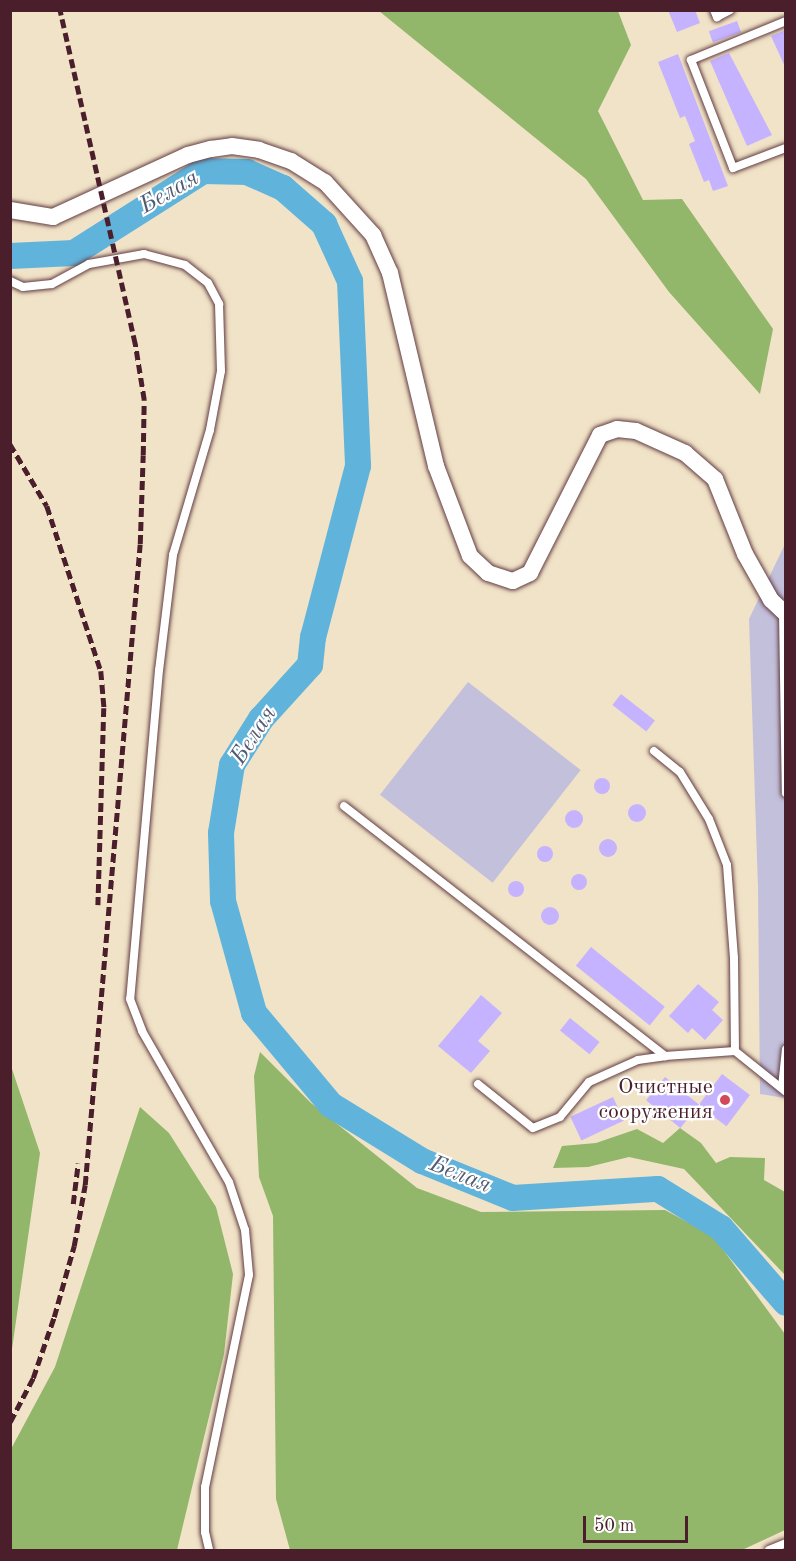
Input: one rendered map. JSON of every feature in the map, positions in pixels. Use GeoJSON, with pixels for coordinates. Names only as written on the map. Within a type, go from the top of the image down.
{"type":"FeatureCollection","features":[{"type":"Feature","properties":{"kind":"street"},"geometry":{"type":"LineString","coordinates":[[10,210],[53,217],[179,159],[211,149],[232,146],[259,150],[291,161],[325,182],[373,235],[390,273],[436,466],[470,556],[488,573],[513,581],[530,573],[600,435],[617,429],[636,431],[685,453],[715,479],[745,554],[785,611]]}},
{"type":"Feature","properties":{"kind":"lane"},"geometry":{"type":"LineString","coordinates":[[714,10],[717,17],[730,10]]}},
{"type":"Feature","properties":{"kind":"lane"},"geometry":{"type":"LineString","coordinates":[[786,21],[691,60],[733,168],[786,148]]}},
{"type":"Feature","properties":{"kind":"lane"},"geometry":{"type":"LineString","coordinates":[[10,281],[23,287],[51,284],[89,264],[144,254],[185,265],[208,283],[219,304],[221,371],[210,430],[173,555],[170,578],[130,999],[142,1031],[230,1182],[245,1230],[249,1275],[206,1487],[205,1532],[208,1551]]}},
{"type":"Feature","properties":{"kind":"lane"},"geometry":{"type":"LineString","coordinates":[[785,611],[786,793]]}},
{"type":"Feature","properties":{"kind":"lane"},"geometry":{"type":"LineString","coordinates":[[654,751],[680,772],[709,819],[727,865],[734,958],[735,1051]]}},
{"type":"Feature","properties":{"kind":"lane"},"geometry":{"type":"LineString","coordinates":[[344,806],[665,1056]]}},
{"type":"Feature","properties":{"kind":"lane"},"geometry":{"type":"LineString","coordinates":[[784,1089],[786,1049]]}},
{"type":"Feature","properties":{"kind":"lane"},"geometry":{"type":"LineString","coordinates":[[478,1084],[534,1128],[560,1118],[589,1082],[638,1060],[735,1051],[784,1089]]}},
{"type":"Feature","properties":{"kind":"lane"},"geometry":{"type":"LineString","coordinates":[[769,1551],[786,1543]]}},
{"type":"Feature","properties":{"kind":"shaded area"},"geometry":{"type":"Polygon","coordinates":[[[785,544],[785,1098],[760,1094],[758,888],[749,619],[785,544]]]}},
{"type":"Feature","properties":{"kind":"shaded area"},"geometry":{"type":"Polygon","coordinates":[[[468,682],[581,770],[493,883],[380,795],[468,682]]]}},
{"type":"Feature","properties":{"kind":"green space"},"geometry":{"type":"Polygon","coordinates":[[[379,11],[618,11],[631,45],[598,111],[643,200],[682,199],[773,329],[760,394],[669,292],[586,179],[379,11]]]}},
{"type":"Feature","properties":{"kind":"green space"},"geometry":{"type":"Polygon","coordinates":[[[260,1052],[311,1103],[417,1188],[481,1212],[665,1210],[713,1236],[785,1334],[785,1530],[742,1550],[290,1550],[276,1499],[273,1216],[259,1177],[254,1076],[260,1052]]]}},
{"type":"Feature","properties":{"kind":"green space"},"geometry":{"type":"Polygon","coordinates":[[[10,1063],[40,1153],[12,1349],[10,1349],[10,1063]]]}},
{"type":"Feature","properties":{"kind":"green space"},"geometry":{"type":"Polygon","coordinates":[[[140,1107],[169,1133],[216,1207],[233,1274],[224,1354],[177,1550],[11,1550],[11,1449],[55,1367],[140,1107]]]}},
{"type":"Feature","properties":{"kind":"green space"},"geometry":{"type":"Polygon","coordinates":[[[680,1128],[701,1143],[716,1163],[730,1157],[765,1158],[764,1180],[785,1192],[785,1275],[684,1169],[629,1157],[588,1167],[553,1168],[562,1146],[596,1143],[637,1129],[663,1143],[680,1128]]]}},
{"type":"Feature","properties":{"kind":"building"},"geometry":{"type":"Polygon","coordinates":[[[668,10],[695,10],[700,23],[677,32],[668,10]]]}},
{"type":"Feature","properties":{"kind":"building"},"geometry":{"type":"Polygon","coordinates":[[[737,21],[741,32],[713,43],[709,31],[737,21]]]}},
{"type":"Feature","properties":{"kind":"building"},"geometry":{"type":"Polygon","coordinates":[[[786,30],[786,69],[771,36],[786,30]]]}},
{"type":"Feature","properties":{"kind":"building"},"geometry":{"type":"Polygon","coordinates":[[[729,53],[772,135],[747,146],[710,61],[729,53]]]}},
{"type":"Feature","properties":{"kind":"building"},"geometry":{"type":"Polygon","coordinates":[[[678,54],[728,186],[713,191],[709,180],[704,182],[689,144],[695,141],[685,116],[680,118],[658,62],[678,54]]]}},
{"type":"Feature","properties":{"kind":"building"},"geometry":{"type":"Polygon","coordinates":[[[621,694],[655,720],[646,732],[612,705],[621,694]]]}},
{"type":"Feature","properties":{"kind":"building"},"geometry":{"type":"Polygon","coordinates":[[[599,778],[605,778],[610,786],[608,792],[599,794],[594,789],[594,783],[599,778]]]}},
{"type":"Feature","properties":{"kind":"building"},"geometry":{"type":"Polygon","coordinates":[[[637,804],[643,807],[646,813],[643,819],[637,822],[631,819],[628,813],[631,807],[637,804]]]}},
{"type":"Feature","properties":{"kind":"building"},"geometry":{"type":"Polygon","coordinates":[[[574,810],[580,813],[583,819],[580,825],[574,828],[568,825],[565,819],[568,813],[574,810]]]}},
{"type":"Feature","properties":{"kind":"building"},"geometry":{"type":"Polygon","coordinates":[[[608,839],[614,842],[617,848],[614,854],[608,857],[602,854],[599,848],[602,842],[608,839]]]}},
{"type":"Feature","properties":{"kind":"building"},"geometry":{"type":"Polygon","coordinates":[[[542,846],[548,846],[553,854],[551,860],[542,862],[537,857],[537,851],[542,846]]]}},
{"type":"Feature","properties":{"kind":"building"},"geometry":{"type":"Polygon","coordinates":[[[576,874],[582,874],[587,882],[585,888],[576,890],[571,885],[571,879],[576,874]]]}},
{"type":"Feature","properties":{"kind":"building"},"geometry":{"type":"Polygon","coordinates":[[[513,881],[519,881],[524,889],[522,895],[513,897],[508,892],[508,886],[513,881]]]}},
{"type":"Feature","properties":{"kind":"building"},"geometry":{"type":"Polygon","coordinates":[[[550,907],[556,910],[559,916],[556,922],[550,925],[544,922],[541,916],[544,910],[550,907]]]}},
{"type":"Feature","properties":{"kind":"building"},"geometry":{"type":"Polygon","coordinates":[[[591,947],[665,1007],[650,1025],[576,966],[591,947]]]}},
{"type":"Feature","properties":{"kind":"building"},"geometry":{"type":"Polygon","coordinates":[[[698,984],[719,1002],[712,1010],[723,1020],[705,1040],[692,1028],[688,1033],[669,1016],[698,984]]]}},
{"type":"Feature","properties":{"kind":"building"},"geometry":{"type":"Polygon","coordinates":[[[481,995],[502,1013],[478,1041],[490,1051],[471,1073],[438,1046],[481,995]]]}},
{"type":"Feature","properties":{"kind":"building"},"geometry":{"type":"Polygon","coordinates":[[[570,1018],[600,1042],[589,1054],[560,1030],[570,1018]]]}},
{"type":"Feature","properties":{"kind":"building","name":"Очистные сооружения"},"geometry":{"type":"Polygon","coordinates":[[[722,1074],[750,1095],[726,1126],[699,1105],[722,1074]]]}},
{"type":"Feature","properties":{"kind":"building"},"geometry":{"type":"Polygon","coordinates":[[[665,1077],[699,1105],[680,1128],[646,1100],[665,1077]]]}},
{"type":"Feature","properties":{"kind":"building"},"geometry":{"type":"Polygon","coordinates":[[[613,1097],[624,1121],[581,1140],[570,1117],[613,1097]]]}},
{"type":"Feature","properties":{"kind":"waterway","name":"Белая"},"geometry":{"type":"LineString","coordinates":[[10,256],[74,253],[203,171],[247,172],[283,188],[324,224],[350,281],[358,466],[313,637],[310,665],[261,719],[232,765],[221,833],[223,901],[254,1013],[331,1105],[422,1161],[513,1198],[658,1189],[721,1228],[786,1303]]}},
{"type":"Feature","properties":{"kind":"railway"},"geometry":{"type":"LineString","coordinates":[[10,1422],[33,1378],[54,1317],[74,1246],[85,1185],[140,544],[144,400],[135,344],[60,10]]}},
{"type":"Feature","properties":{"kind":"railway"},"geometry":{"type":"LineString","coordinates":[[10,444],[47,506],[101,671],[104,708],[98,905]]}},
{"type":"Feature","properties":{"kind":"railway"},"geometry":{"type":"LineString","coordinates":[[73,1204],[78,1163]]}},
{"type":"Feature","properties":{"kind":"place","name":"Очистные сооружения"},"geometry":{"type":"Point","coordinates":[725,1100]}}]}
